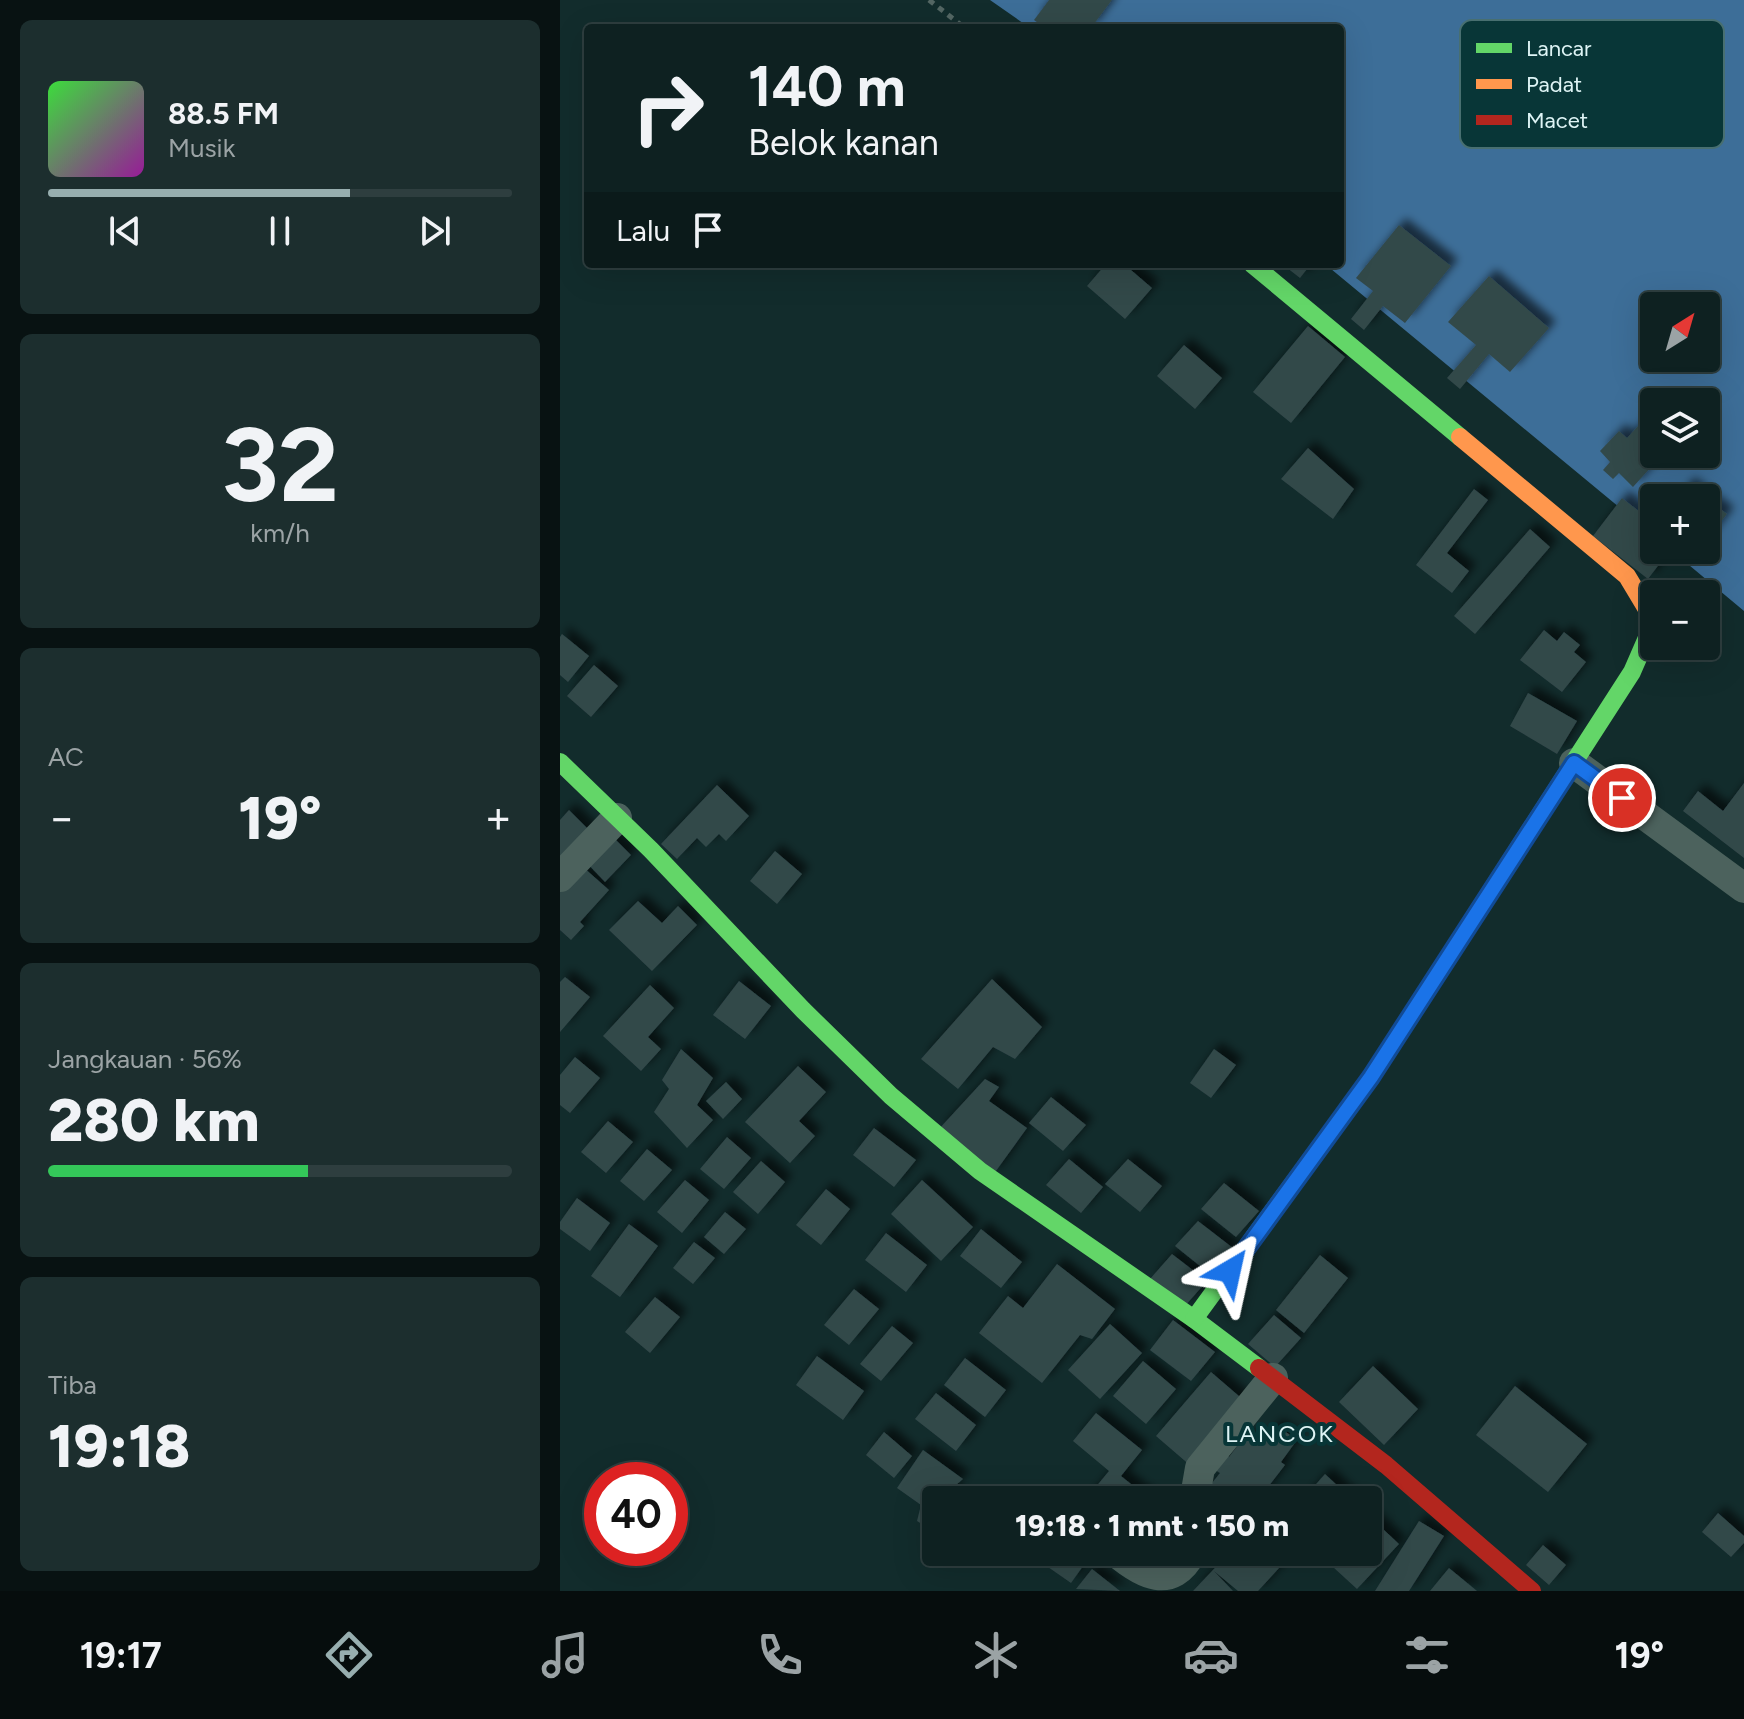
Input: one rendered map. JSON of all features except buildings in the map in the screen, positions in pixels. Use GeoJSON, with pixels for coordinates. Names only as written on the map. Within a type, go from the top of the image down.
{"type":"FeatureCollection","features":[{"type":"Feature","properties":{"kind":"street"},"geometry":{"type":"LineString","coordinates":[[1194,1319],[1371,1077],[1646,646],[1652,620],[1643,596],[1627,576],[1257,268]]}},
{"type":"Feature","properties":{"kind":"street"},"geometry":{"type":"LineString","coordinates":[[560,762],[891,1096],[980,1171],[1194,1319],[1386,1465],[1532,1591]]}},
{"type":"Feature","properties":{"kind":"street"},"geometry":{"type":"LineString","coordinates":[[1574,763],[1744,888]]}},
{"type":"Feature","properties":{"kind":"street"},"geometry":{"type":"LineString","coordinates":[[560,877],[617,818]]}},
{"type":"Feature","properties":{"kind":"street"},"geometry":{"type":"LineString","coordinates":[[1197,1486],[1200,1468],[1273,1378]]}},
{"type":"Feature","properties":{"kind":"street"},"geometry":{"type":"LineString","coordinates":[[1132,1566],[1152,1577],[1164,1577],[1181,1566]]}},
{"type":"Feature","properties":{"kind":"path"},"geometry":{"type":"LineString","coordinates":[[929,0],[960,24]]}},
{"type":"Feature","properties":{"kind":"water"},"geometry":{"type":"Polygon","coordinates":[[[990,0],[1744,0],[1744,611],[1720,591],[1720,580],[1707,580],[1688,564],[1720,564],[1720,484],[1640,484],[1640,524],[1330,268],[1344,268],[1344,24],[1024,24],[990,0]]]}},
{"type":"Feature","properties":{"kind":"traffic: fast"},"geometry":{"type":"LineString","coordinates":[[1257,268],[1460,437]]}},
{"type":"Feature","properties":{"kind":"traffic: fast"},"geometry":{"type":"LineString","coordinates":[[1194,1319],[1371,1077],[1632,672],[1640,654]]}},
{"type":"Feature","properties":{"kind":"traffic: fast"},"geometry":{"type":"LineString","coordinates":[[560,762],[651,850],[803,1010],[891,1096],[980,1171],[1194,1319],[1259,1368]]}},
{"type":"Feature","properties":{"kind":"traffic: slow"},"geometry":{"type":"LineString","coordinates":[[1460,437],[1627,576],[1640,598]]}},
{"type":"Feature","properties":{"kind":"traffic: jam"},"geometry":{"type":"LineString","coordinates":[[1259,1368],[1386,1465],[1532,1591]]}},
{"type":"Feature","properties":{"kind":"district","name":"LANCOK"},"geometry":{"type":"Point","coordinates":[1280,1433]}},
{"type":"Feature","properties":{"kind":"route"},"geometry":{"type":"LineString","coordinates":[[1230,1271],[1371,1077],[1574,763],[1622,798]]}}]}
